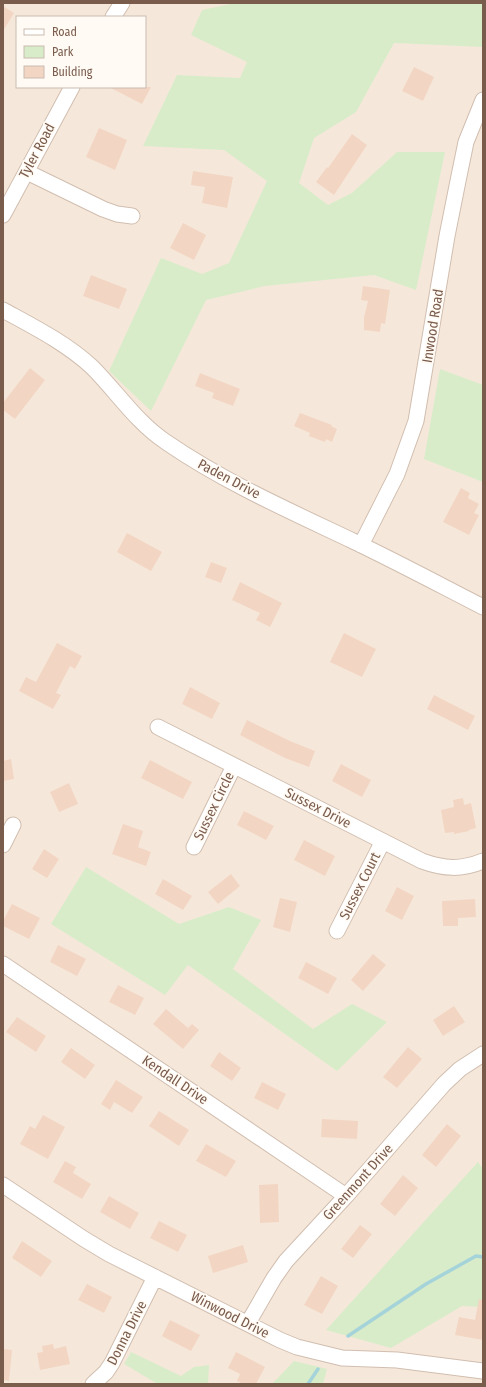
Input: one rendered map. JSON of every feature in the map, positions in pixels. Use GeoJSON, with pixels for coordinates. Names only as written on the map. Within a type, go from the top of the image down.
{"type":"FeatureCollection","features":[{"type":"Feature","properties":{"kind":"street"},"geometry":{"type":"LineString","coordinates":[[114,16],[122,3]]}},
{"type":"Feature","properties":{"kind":"street","name":"Tyler Road"},"geometry":{"type":"LineString","coordinates":[[3,216],[71,88]]}},
{"type":"Feature","properties":{"kind":"street","name":"Inwood Road"},"geometry":{"type":"LineString","coordinates":[[361,545],[398,474],[416,421],[447,236],[466,142],[483,100]]}},
{"type":"Feature","properties":{"kind":"street"},"geometry":{"type":"LineString","coordinates":[[27,172],[103,209],[117,214],[132,216]]}},
{"type":"Feature","properties":{"kind":"street","name":"Paden Drive"},"geometry":{"type":"LineString","coordinates":[[3,310],[47,334],[75,353],[92,368],[151,432],[205,467],[265,499],[361,545],[483,607]]}},
{"type":"Feature","properties":{"kind":"street","name":"Sussex Drive"},"geometry":{"type":"LineString","coordinates":[[158,727],[422,861],[447,868],[460,868],[483,861]]}},
{"type":"Feature","properties":{"kind":"street","name":"Sussex Circle"},"geometry":{"type":"LineString","coordinates":[[194,847],[234,766]]}},
{"type":"Feature","properties":{"kind":"street"},"geometry":{"type":"LineString","coordinates":[[3,844],[13,825]]}},
{"type":"Feature","properties":{"kind":"street","name":"Sussex Court"},"geometry":{"type":"LineString","coordinates":[[337,931],[384,841]]}},
{"type":"Feature","properties":{"kind":"street","name":"Kendall Drive"},"geometry":{"type":"LineString","coordinates":[[3,964],[346,1196]]}},
{"type":"Feature","properties":{"kind":"street","name":"Greenmont Drive"},"geometry":{"type":"LineString","coordinates":[[248,1323],[267,1288],[286,1261],[346,1196],[444,1084],[460,1069],[483,1054]]}},
{"type":"Feature","properties":{"kind":"street","name":"Winwood Drive"},"geometry":{"type":"LineString","coordinates":[[3,1185],[109,1254],[297,1347],[336,1356],[397,1360],[483,1371]]}},
{"type":"Feature","properties":{"kind":"street","name":"Donna Drive"},"geometry":{"type":"LineString","coordinates":[[93,1384],[106,1372],[112,1363],[155,1277]]}},
{"type":"Feature","properties":{"kind":"shaded area"},"geometry":{"type":"Polygon","coordinates":[[[3,3],[483,3],[483,1384],[3,1384],[3,3]]]}},
{"type":"Feature","properties":{"kind":"green space"},"geometry":{"type":"Polygon","coordinates":[[[235,3],[483,3],[483,47],[394,43],[356,112],[314,138],[299,183],[328,205],[352,193],[397,152],[445,152],[416,290],[374,275],[265,286],[206,300],[151,411],[109,371],[161,258],[202,274],[229,263],[267,181],[224,150],[143,146],[177,75],[240,78],[247,62],[191,35],[202,10],[235,3]]]}},
{"type":"Feature","properties":{"kind":"green space"},"geometry":{"type":"Polygon","coordinates":[[[440,369],[483,385],[483,482],[424,459],[440,369]]]}},
{"type":"Feature","properties":{"kind":"green space"},"geometry":{"type":"Polygon","coordinates":[[[86,867],[179,924],[229,907],[261,920],[233,969],[313,1029],[352,1004],[387,1022],[337,1071],[188,965],[165,995],[51,924],[86,867]]]}},
{"type":"Feature","properties":{"kind":"green space"},"geometry":{"type":"Polygon","coordinates":[[[478,1162],[483,1169],[483,1307],[462,1306],[391,1348],[326,1330],[478,1162]]]}},
{"type":"Feature","properties":{"kind":"green space"},"geometry":{"type":"Polygon","coordinates":[[[131,1352],[181,1376],[194,1367],[209,1365],[208,1384],[157,1384],[124,1364],[131,1352]]]}},
{"type":"Feature","properties":{"kind":"green space"},"geometry":{"type":"Polygon","coordinates":[[[294,1361],[327,1369],[323,1384],[272,1384],[294,1361]]]}},
{"type":"Feature","properties":{"kind":"building"},"geometry":{"type":"Polygon","coordinates":[[[3,6],[14,13],[3,31],[3,6]]]}},
{"type":"Feature","properties":{"kind":"building"},"geometry":{"type":"Polygon","coordinates":[[[414,67],[434,77],[423,101],[402,91],[414,67]]]}},
{"type":"Feature","properties":{"kind":"building"},"geometry":{"type":"Polygon","coordinates":[[[151,87],[142,104],[111,88],[151,87]]]}},
{"type":"Feature","properties":{"kind":"building"},"geometry":{"type":"Polygon","coordinates":[[[99,128],[127,140],[115,170],[86,157],[99,128]]]}},
{"type":"Feature","properties":{"kind":"building"},"geometry":{"type":"Polygon","coordinates":[[[352,134],[367,145],[334,195],[316,182],[352,134]]]}},
{"type":"Feature","properties":{"kind":"building"},"geometry":{"type":"Polygon","coordinates":[[[193,171],[233,177],[227,208],[202,203],[205,187],[191,185],[193,171]]]}},
{"type":"Feature","properties":{"kind":"building"},"geometry":{"type":"Polygon","coordinates":[[[183,223],[206,235],[194,260],[170,248],[183,223]]]}},
{"type":"Feature","properties":{"kind":"building"},"geometry":{"type":"Polygon","coordinates":[[[91,275],[127,289],[119,309],[83,296],[91,275]]]}},
{"type":"Feature","properties":{"kind":"building"},"geometry":{"type":"Polygon","coordinates":[[[363,286],[390,290],[385,324],[381,323],[380,332],[364,330],[364,317],[368,301],[361,300],[363,286]]]}},
{"type":"Feature","properties":{"kind":"building"},"geometry":{"type":"Polygon","coordinates":[[[30,368],[45,380],[15,419],[3,410],[3,403],[30,368]]]}},
{"type":"Feature","properties":{"kind":"building"},"geometry":{"type":"Polygon","coordinates":[[[200,373],[240,389],[233,406],[212,398],[214,393],[195,386],[200,373]]]}},
{"type":"Feature","properties":{"kind":"building"},"geometry":{"type":"Polygon","coordinates":[[[300,413],[332,425],[331,426],[337,429],[332,442],[326,439],[325,442],[309,436],[310,433],[294,426],[300,413]]]}},
{"type":"Feature","properties":{"kind":"building"},"geometry":{"type":"Polygon","coordinates":[[[461,488],[470,493],[468,498],[479,504],[474,513],[479,515],[469,535],[443,522],[461,488]]]}},
{"type":"Feature","properties":{"kind":"building"},"geometry":{"type":"Polygon","coordinates":[[[127,533],[162,552],[151,571],[117,552],[127,533]]]}},
{"type":"Feature","properties":{"kind":"building"},"geometry":{"type":"Polygon","coordinates":[[[211,562],[227,568],[221,583],[205,577],[211,562]]]}},
{"type":"Feature","properties":{"kind":"building"},"geometry":{"type":"Polygon","coordinates":[[[240,582],[282,603],[270,627],[256,620],[260,613],[232,600],[240,582]]]}},
{"type":"Feature","properties":{"kind":"building"},"geometry":{"type":"Polygon","coordinates":[[[344,633],[376,649],[362,677],[330,662],[344,633]]]}},
{"type":"Feature","properties":{"kind":"building"},"geometry":{"type":"Polygon","coordinates":[[[57,643],[82,656],[75,669],[70,666],[56,693],[61,695],[53,709],[19,691],[26,677],[36,682],[57,643]]]}},
{"type":"Feature","properties":{"kind":"building"},"geometry":{"type":"Polygon","coordinates":[[[190,687],[220,703],[212,719],[182,704],[190,687]]]}},
{"type":"Feature","properties":{"kind":"building"},"geometry":{"type":"Polygon","coordinates":[[[434,695],[475,716],[468,730],[427,709],[434,695]]]}},
{"type":"Feature","properties":{"kind":"building"},"geometry":{"type":"Polygon","coordinates":[[[247,720],[290,741],[315,751],[309,767],[285,758],[240,735],[247,720]]]}},
{"type":"Feature","properties":{"kind":"building"},"geometry":{"type":"Polygon","coordinates":[[[11,759],[14,779],[3,781],[3,761],[11,759]]]}},
{"type":"Feature","properties":{"kind":"building"},"geometry":{"type":"Polygon","coordinates":[[[150,760],[192,782],[183,799],[141,778],[150,760]]]}},
{"type":"Feature","properties":{"kind":"building"},"geometry":{"type":"Polygon","coordinates":[[[341,764],[371,780],[362,797],[332,781],[341,764]]]}},
{"type":"Feature","properties":{"kind":"building"},"geometry":{"type":"Polygon","coordinates":[[[69,783],[78,804],[59,812],[50,792],[69,783]]]}},
{"type":"Feature","properties":{"kind":"building"},"geometry":{"type":"Polygon","coordinates":[[[463,798],[464,805],[471,803],[476,828],[454,834],[454,832],[445,833],[441,810],[454,807],[453,800],[463,798]]]}},
{"type":"Feature","properties":{"kind":"building"},"geometry":{"type":"Polygon","coordinates":[[[244,811],[274,826],[266,840],[237,825],[244,811]]]}},
{"type":"Feature","properties":{"kind":"building"},"geometry":{"type":"Polygon","coordinates":[[[123,824],[143,831],[138,847],[151,852],[146,866],[112,854],[123,824]]]}},
{"type":"Feature","properties":{"kind":"building"},"geometry":{"type":"Polygon","coordinates":[[[304,840],[335,856],[325,876],[294,860],[304,840]]]}},
{"type":"Feature","properties":{"kind":"building"},"geometry":{"type":"Polygon","coordinates":[[[44,849],[59,859],[47,878],[32,869],[44,849]]]}},
{"type":"Feature","properties":{"kind":"building"},"geometry":{"type":"Polygon","coordinates":[[[231,874],[240,886],[218,904],[208,892],[231,874]]]}},
{"type":"Feature","properties":{"kind":"building"},"geometry":{"type":"Polygon","coordinates":[[[163,879],[192,896],[183,910],[155,894],[163,879]]]}},
{"type":"Feature","properties":{"kind":"building"},"geometry":{"type":"Polygon","coordinates":[[[397,887],[414,896],[402,920],[385,911],[397,887]]]}},
{"type":"Feature","properties":{"kind":"building"},"geometry":{"type":"Polygon","coordinates":[[[280,898],[297,902],[290,932],[273,927],[280,898]]]}},
{"type":"Feature","properties":{"kind":"building"},"geometry":{"type":"Polygon","coordinates":[[[475,899],[476,917],[458,918],[458,926],[443,926],[442,901],[475,899]]]}},
{"type":"Feature","properties":{"kind":"building"},"geometry":{"type":"Polygon","coordinates":[[[12,904],[40,918],[29,939],[3,926],[3,921],[12,904]]]}},
{"type":"Feature","properties":{"kind":"building"},"geometry":{"type":"Polygon","coordinates":[[[58,945],[86,959],[77,976],[50,962],[58,945]]]}},
{"type":"Feature","properties":{"kind":"building"},"geometry":{"type":"Polygon","coordinates":[[[373,954],[386,965],[363,991],[351,980],[373,954]]]}},
{"type":"Feature","properties":{"kind":"building"},"geometry":{"type":"Polygon","coordinates":[[[306,962],[337,978],[328,994],[298,978],[306,962]]]}},
{"type":"Feature","properties":{"kind":"building"},"geometry":{"type":"Polygon","coordinates":[[[118,985],[144,998],[135,1015],[109,1002],[118,985]]]}},
{"type":"Feature","properties":{"kind":"building"},"geometry":{"type":"Polygon","coordinates":[[[454,1006],[465,1022],[443,1036],[433,1020],[454,1006]]]}},
{"type":"Feature","properties":{"kind":"building"},"geometry":{"type":"Polygon","coordinates":[[[166,1009],[188,1028],[192,1024],[199,1030],[183,1049],[153,1024],[166,1009]]]}},
{"type":"Feature","properties":{"kind":"building"},"geometry":{"type":"Polygon","coordinates":[[[17,1017],[46,1036],[36,1052],[6,1032],[17,1017]]]}},
{"type":"Feature","properties":{"kind":"building"},"geometry":{"type":"Polygon","coordinates":[[[408,1047],[422,1059],[397,1088],[383,1077],[408,1047]]]}},
{"type":"Feature","properties":{"kind":"building"},"geometry":{"type":"Polygon","coordinates":[[[71,1048],[95,1065],[85,1079],[61,1062],[71,1048]]]}},
{"type":"Feature","properties":{"kind":"building"},"geometry":{"type":"Polygon","coordinates":[[[219,1052],[241,1068],[232,1081],[210,1066],[219,1052]]]}},
{"type":"Feature","properties":{"kind":"building"},"geometry":{"type":"Polygon","coordinates":[[[116,1080],[143,1097],[132,1113],[114,1102],[110,1110],[101,1104],[116,1080]]]}},
{"type":"Feature","properties":{"kind":"building"},"geometry":{"type":"Polygon","coordinates":[[[262,1082],[286,1094],[278,1110],[254,1098],[262,1082]]]}},
{"type":"Feature","properties":{"kind":"building"},"geometry":{"type":"Polygon","coordinates":[[[159,1111],[189,1130],[179,1146],[149,1126],[159,1111]]]}},
{"type":"Feature","properties":{"kind":"building"},"geometry":{"type":"Polygon","coordinates":[[[43,1115],[65,1127],[48,1159],[20,1144],[30,1126],[35,1129],[43,1115]]]}},
{"type":"Feature","properties":{"kind":"building"},"geometry":{"type":"Polygon","coordinates":[[[322,1119],[358,1121],[357,1139],[321,1137],[322,1119]]]}},
{"type":"Feature","properties":{"kind":"building"},"geometry":{"type":"Polygon","coordinates":[[[447,1124],[461,1136],[436,1167],[422,1155],[447,1124]]]}},
{"type":"Feature","properties":{"kind":"building"},"geometry":{"type":"Polygon","coordinates":[[[206,1144],[236,1161],[226,1177],[196,1161],[206,1144]]]}},
{"type":"Feature","properties":{"kind":"building"},"geometry":{"type":"Polygon","coordinates":[[[65,1161],[76,1167],[73,1173],[91,1184],[82,1199],[53,1182],[65,1161]]]}},
{"type":"Feature","properties":{"kind":"building"},"geometry":{"type":"Polygon","coordinates":[[[403,1175],[418,1188],[395,1216],[380,1204],[403,1175]]]}},
{"type":"Feature","properties":{"kind":"building"},"geometry":{"type":"Polygon","coordinates":[[[278,1184],[279,1222],[260,1223],[259,1185],[278,1184]]]}},
{"type":"Feature","properties":{"kind":"building"},"geometry":{"type":"Polygon","coordinates":[[[109,1196],[139,1213],[130,1229],[100,1212],[109,1196]]]}},
{"type":"Feature","properties":{"kind":"building"},"geometry":{"type":"Polygon","coordinates":[[[159,1221],[187,1235],[178,1252],[150,1238],[159,1221]]]}},
{"type":"Feature","properties":{"kind":"building"},"geometry":{"type":"Polygon","coordinates":[[[360,1225],[372,1234],[353,1258],[341,1249],[360,1225]]]}},
{"type":"Feature","properties":{"kind":"building"},"geometry":{"type":"Polygon","coordinates":[[[22,1241],[52,1261],[41,1277],[12,1258],[22,1241]]]}},
{"type":"Feature","properties":{"kind":"building"},"geometry":{"type":"Polygon","coordinates":[[[243,1245],[248,1262],[213,1273],[208,1256],[243,1245]]]}},
{"type":"Feature","properties":{"kind":"building"},"geometry":{"type":"Polygon","coordinates":[[[321,1276],[338,1286],[322,1314],[304,1305],[321,1276]]]}},
{"type":"Feature","properties":{"kind":"building"},"geometry":{"type":"Polygon","coordinates":[[[87,1284],[112,1297],[104,1313],[78,1300],[87,1284]]]}},
{"type":"Feature","properties":{"kind":"building"},"geometry":{"type":"Polygon","coordinates":[[[479,1299],[483,1300],[483,1340],[455,1335],[459,1317],[475,1320],[479,1299]]]}},
{"type":"Feature","properties":{"kind":"building"},"geometry":{"type":"Polygon","coordinates":[[[170,1320],[200,1335],[191,1351],[162,1336],[170,1320]]]}},
{"type":"Feature","properties":{"kind":"building"},"geometry":{"type":"Polygon","coordinates":[[[53,1344],[54,1349],[66,1346],[70,1364],[40,1370],[37,1353],[43,1352],[42,1346],[53,1344]]]}},
{"type":"Feature","properties":{"kind":"building"},"geometry":{"type":"Polygon","coordinates":[[[3,1349],[12,1350],[9,1381],[3,1380],[3,1349]]]}},
{"type":"Feature","properties":{"kind":"building"},"geometry":{"type":"Polygon","coordinates":[[[236,1352],[265,1367],[256,1384],[243,1384],[237,1381],[240,1374],[228,1368],[236,1352]]]}},
{"type":"Feature","properties":{"kind":"waterway"},"geometry":{"type":"LineString","coordinates":[[348,1336],[426,1284],[476,1256],[483,1257]]}},
{"type":"Feature","properties":{"kind":"waterway"},"geometry":{"type":"LineString","coordinates":[[308,1384],[318,1369]]}}]}
